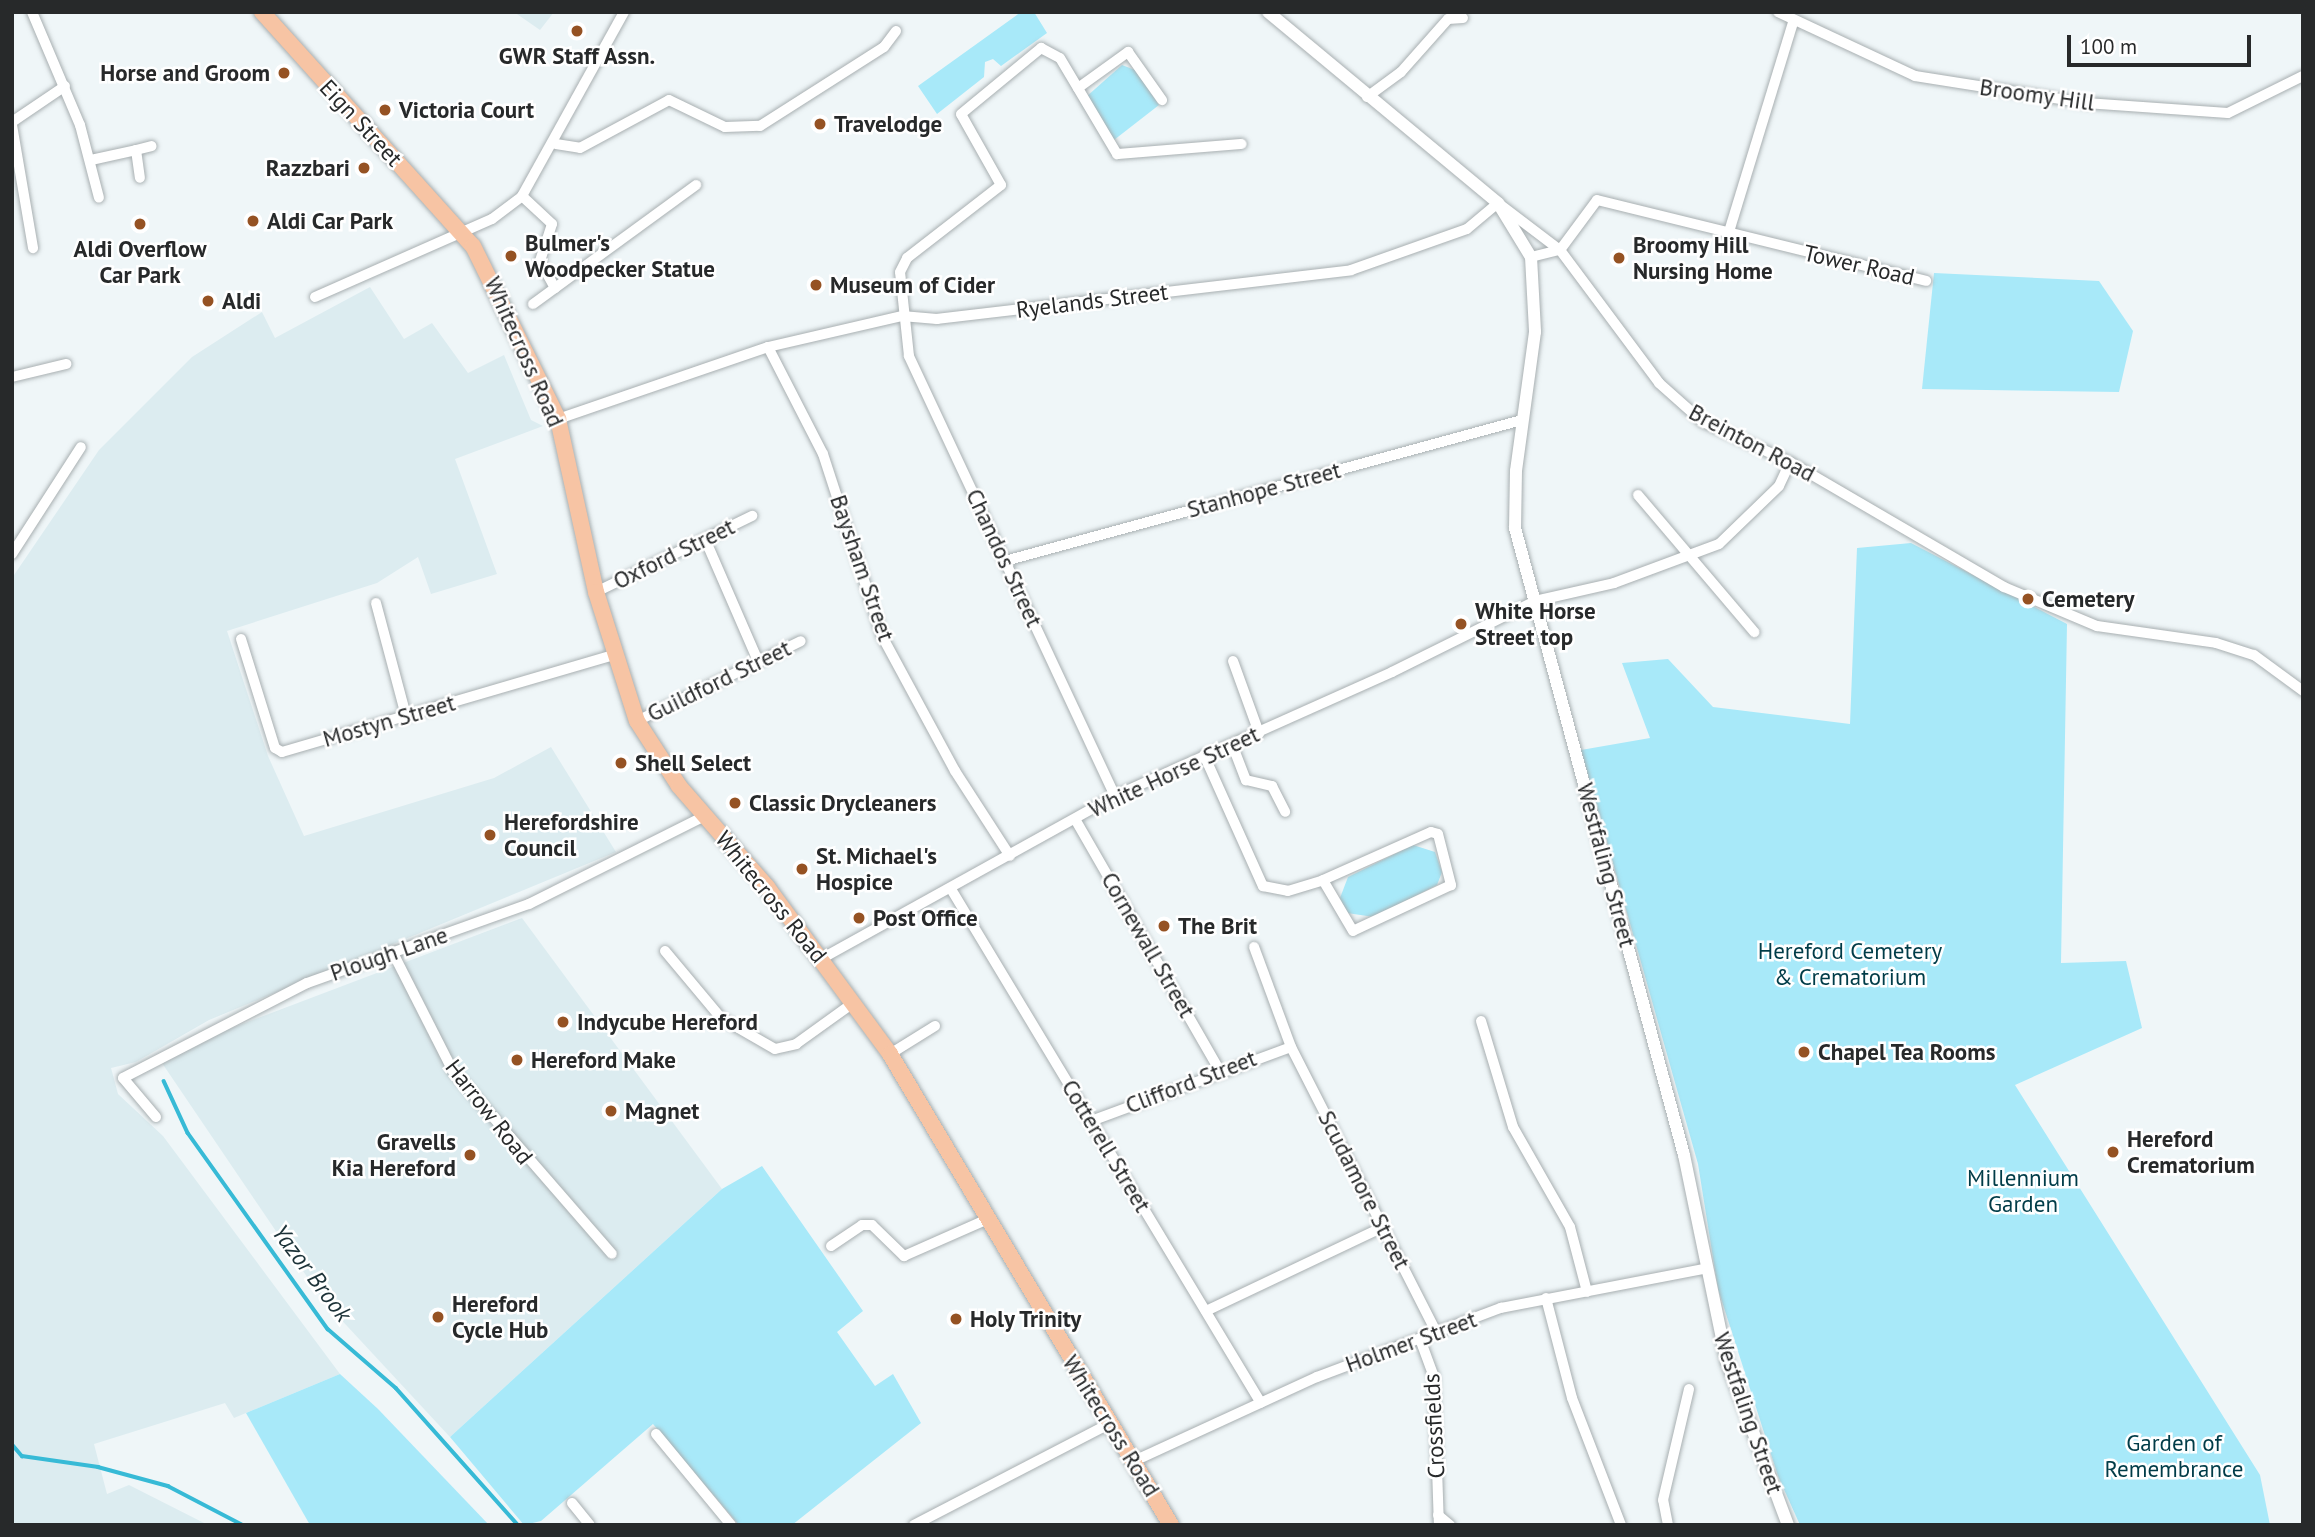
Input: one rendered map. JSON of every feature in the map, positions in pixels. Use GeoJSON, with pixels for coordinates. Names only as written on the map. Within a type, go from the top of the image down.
{"type":"FeatureCollection","features":[{"type":"Feature","properties":{"kind":"highway","name":"Eign Street"},"geometry":{"type":"LineString","coordinates":[[262,12],[462,231]]}},
{"type":"Feature","properties":{"kind":"highway","name":"Whitecross Road"},"geometry":{"type":"LineString","coordinates":[[462,231],[558,419],[596,592],[613,655],[637,721],[705,816],[821,959],[890,1054],[1171,1525]]}},
{"type":"Feature","properties":{"kind":"street"},"geometry":{"type":"LineString","coordinates":[[32,12],[65,86],[90,159],[99,198]]}},
{"type":"Feature","properties":{"kind":"street"},"geometry":{"type":"LineString","coordinates":[[315,297],[462,231],[522,196],[556,144],[624,12]]}},
{"type":"Feature","properties":{"kind":"street","name":"Breinton Road"},"geometry":{"type":"LineString","coordinates":[[1268,12],[1367,97],[1560,250],[1677,403],[1790,462],[2004,587],[2097,626],[2216,643],[2253,655],[2303,691]]}},
{"type":"Feature","properties":{"kind":"street","name":"Broomy Hill"},"geometry":{"type":"LineString","coordinates":[[1778,12],[1793,23],[1915,76],[2086,103],[2228,113],[2303,76]]}},
{"type":"Feature","properties":{"kind":"street"},"geometry":{"type":"LineString","coordinates":[[1367,97],[1401,72],[1448,19],[1463,18]]}},
{"type":"Feature","properties":{"kind":"street"},"geometry":{"type":"LineString","coordinates":[[1728,235],[1793,23]]}},
{"type":"Feature","properties":{"kind":"street"},"geometry":{"type":"LineString","coordinates":[[556,144],[580,148],[669,100],[725,127],[760,127],[884,47],[896,31]]}},
{"type":"Feature","properties":{"kind":"street","name":"Chandos Street"},"geometry":{"type":"LineString","coordinates":[[1078,88],[1060,58],[1041,48],[963,106],[962,121],[1001,185],[902,264],[902,316],[909,356],[1115,796]]}},
{"type":"Feature","properties":{"kind":"street"},"geometry":{"type":"LineString","coordinates":[[1162,100],[1128,52],[1078,88],[1110,148],[1123,156],[1242,144]]}},
{"type":"Feature","properties":{"kind":"street"},"geometry":{"type":"LineString","coordinates":[[33,248],[12,124],[65,86]]}},
{"type":"Feature","properties":{"kind":"street"},"geometry":{"type":"LineString","coordinates":[[90,159],[152,146]]}},
{"type":"Feature","properties":{"kind":"street"},"geometry":{"type":"LineString","coordinates":[[136,150],[140,178]]}},
{"type":"Feature","properties":{"kind":"street"},"geometry":{"type":"LineString","coordinates":[[533,304],[696,185]]}},
{"type":"Feature","properties":{"kind":"street"},"geometry":{"type":"LineString","coordinates":[[522,196],[552,223],[540,261],[555,288]]}},
{"type":"Feature","properties":{"kind":"street","name":"Tower Road"},"geometry":{"type":"LineString","coordinates":[[1560,250],[1597,200],[1728,235],[1926,281]]}},
{"type":"Feature","properties":{"kind":"street","name":"Ryelands Street"},"geometry":{"type":"LineString","coordinates":[[558,419],[768,348],[902,316],[937,319],[1352,270],[1467,229],[1498,203]]}},
{"type":"Feature","properties":{"kind":"street","name":"Westfaling Street"},"geometry":{"type":"LineString","coordinates":[[1498,203],[1531,257],[1535,332],[1513,502],[1535,601],[1684,1154],[1704,1269],[1742,1410],[1788,1525]]}},
{"type":"Feature","properties":{"kind":"street"},"geometry":{"type":"LineString","coordinates":[[1531,257],[1560,250]]}},
{"type":"Feature","properties":{"kind":"street","name":"Baysham Street"},"geometry":{"type":"LineString","coordinates":[[768,348],[823,454],[883,636],[955,771],[1010,856]]}},
{"type":"Feature","properties":{"kind":"street"},"geometry":{"type":"LineString","coordinates":[[12,377],[66,364]]}},
{"type":"Feature","properties":{"kind":"street","name":"Stanhope Street"},"geometry":{"type":"LineString","coordinates":[[1005,561],[1522,420]]}},
{"type":"Feature","properties":{"kind":"street"},"geometry":{"type":"LineString","coordinates":[[12,554],[81,447]]}},
{"type":"Feature","properties":{"kind":"street","name":"White Horse Street"},"geometry":{"type":"LineString","coordinates":[[821,959],[1115,796],[1259,733],[1535,601],[1692,558],[1748,521],[1779,486],[1790,462]]}},
{"type":"Feature","properties":{"kind":"street"},"geometry":{"type":"LineString","coordinates":[[1638,495],[1754,632]]}},
{"type":"Feature","properties":{"kind":"street","name":"Oxford Street"},"geometry":{"type":"LineString","coordinates":[[596,592],[752,516]]}},
{"type":"Feature","properties":{"kind":"street"},"geometry":{"type":"LineString","coordinates":[[705,539],[758,661]]}},
{"type":"Feature","properties":{"kind":"street"},"geometry":{"type":"LineString","coordinates":[[376,603],[406,716]]}},
{"type":"Feature","properties":{"kind":"street","name":"Mostyn Street"},"geometry":{"type":"LineString","coordinates":[[241,639],[278,751],[613,655]]}},
{"type":"Feature","properties":{"kind":"street","name":"Guildford Street"},"geometry":{"type":"LineString","coordinates":[[637,721],[801,640]]}},
{"type":"Feature","properties":{"kind":"street"},"geometry":{"type":"LineString","coordinates":[[1233,661],[1259,733]]}},
{"type":"Feature","properties":{"kind":"street"},"geometry":{"type":"LineString","coordinates":[[1232,744],[1246,780],[1272,786],[1284,812]]}},
{"type":"Feature","properties":{"kind":"street"},"geometry":{"type":"LineString","coordinates":[[1204,755],[1263,886],[1288,891],[1323,880],[1431,832],[1438,834],[1451,885],[1353,931],[1323,880]]}},
{"type":"Feature","properties":{"kind":"street","name":"Plough Lane"},"geometry":{"type":"LineString","coordinates":[[156,1116],[123,1078],[307,983],[529,904],[705,816]]}},
{"type":"Feature","properties":{"kind":"street","name":"Cornewall Street"},"geometry":{"type":"LineString","coordinates":[[1075,818],[1220,1071]]}},
{"type":"Feature","properties":{"kind":"street","name":"Cotterell Street"},"geometry":{"type":"LineString","coordinates":[[951,889],[1261,1403]]}},
{"type":"Feature","properties":{"kind":"street","name":"Scudamore Street"},"geometry":{"type":"LineString","coordinates":[[1254,947],[1292,1047],[1437,1333]]}},
{"type":"Feature","properties":{"kind":"street","name":"Harrow Road"},"geometry":{"type":"LineString","coordinates":[[392,951],[453,1071],[612,1254]]}},
{"type":"Feature","properties":{"kind":"street"},"geometry":{"type":"LineString","coordinates":[[665,951],[721,1018],[775,1049],[796,1044],[853,1003]]}},
{"type":"Feature","properties":{"kind":"street"},"geometry":{"type":"LineString","coordinates":[[1481,1021],[1513,1127],[1570,1227],[1587,1292]]}},
{"type":"Feature","properties":{"kind":"street"},"geometry":{"type":"LineString","coordinates":[[890,1054],[935,1026]]}},
{"type":"Feature","properties":{"kind":"street","name":"Clifford Street"},"geometry":{"type":"LineString","coordinates":[[1091,1121],[1220,1071],[1292,1047]]}},
{"type":"Feature","properties":{"kind":"street"},"geometry":{"type":"LineString","coordinates":[[831,1246],[862,1225],[872,1225],[904,1256],[988,1219]]}},
{"type":"Feature","properties":{"kind":"street"},"geometry":{"type":"LineString","coordinates":[[1206,1311],[1383,1227]]}},
{"type":"Feature","properties":{"kind":"street","name":"Holmer Street"},"geometry":{"type":"LineString","coordinates":[[1134,1461],[1261,1403],[1437,1333],[1546,1298],[1704,1269]]}},
{"type":"Feature","properties":{"kind":"street"},"geometry":{"type":"LineString","coordinates":[[1546,1298],[1572,1398],[1621,1525]]}},
{"type":"Feature","properties":{"kind":"street","name":"Crossfields"},"geometry":{"type":"LineString","coordinates":[[1420,1339],[1434,1377],[1439,1520],[1450,1525]]}},
{"type":"Feature","properties":{"kind":"street"},"geometry":{"type":"LineString","coordinates":[[1668,1525],[1662,1500],[1689,1389]]}},
{"type":"Feature","properties":{"kind":"street"},"geometry":{"type":"LineString","coordinates":[[914,1525],[1111,1423]]}},
{"type":"Feature","properties":{"kind":"street"},"geometry":{"type":"LineString","coordinates":[[656,1434],[731,1525]]}},
{"type":"Feature","properties":{"kind":"street"},"geometry":{"type":"LineString","coordinates":[[572,1503],[590,1525]]}},
{"type":"Feature","properties":{"kind":"shaded area"},"geometry":{"type":"Polygon","coordinates":[[[514,12],[554,12],[540,30],[514,12]]]}},
{"type":"Feature","properties":{"kind":"shaded area"},"geometry":{"type":"Polygon","coordinates":[[[370,287],[404,339],[432,323],[468,373],[504,355],[531,420],[543,426],[455,459],[497,574],[431,594],[418,557],[377,583],[227,631],[268,756],[304,836],[494,778],[551,747],[616,852],[209,1020],[136,1062],[111,1068],[118,1094],[163,1136],[340,1374],[234,1418],[225,1403],[94,1444],[107,1494],[129,1485],[208,1525],[12,1525],[12,578],[99,450],[192,357],[262,312],[275,338],[370,287]]]}},
{"type":"Feature","properties":{"kind":"shaded area"},"geometry":{"type":"Polygon","coordinates":[[[522,918],[722,1189],[450,1437],[322,1299],[162,1063],[208,1037],[522,918]]]}},
{"type":"Feature","properties":{"kind":"green space"},"geometry":{"type":"Polygon","coordinates":[[[1021,12],[1034,12],[1047,33],[1001,66],[993,59],[985,62],[984,77],[937,114],[918,86],[1021,12]]]}},
{"type":"Feature","properties":{"kind":"green space"},"geometry":{"type":"Polygon","coordinates":[[[1122,65],[1135,70],[1159,105],[1114,140],[1086,97],[1122,65]]]}},
{"type":"Feature","properties":{"kind":"green space"},"geometry":{"type":"Polygon","coordinates":[[[1934,273],[2099,281],[2133,331],[2119,392],[1922,389],[1934,273]]]}},
{"type":"Feature","properties":{"kind":"green space","name":"Hereford Cemetery & Crematorium"},"geometry":{"type":"Polygon","coordinates":[[[1911,543],[2067,624],[2061,963],[2126,961],[2142,1028],[2015,1085],[2260,1475],[2270,1525],[1800,1525],[1778,1476],[1718,1289],[1698,1164],[1581,750],[1650,738],[1622,663],[1668,659],[1713,707],[1850,724],[1857,548],[1911,543]]]}},
{"type":"Feature","properties":{"kind":"green space"},"geometry":{"type":"Polygon","coordinates":[[[1413,845],[1435,852],[1442,872],[1437,885],[1374,917],[1347,913],[1340,898],[1348,877],[1413,845]]]}},
{"type":"Feature","properties":{"kind":"green space"},"geometry":{"type":"Polygon","coordinates":[[[762,1166],[863,1311],[837,1332],[875,1386],[893,1374],[921,1423],[792,1525],[739,1525],[653,1424],[541,1521],[524,1525],[450,1437],[722,1189],[762,1166]]]}},
{"type":"Feature","properties":{"kind":"green space"},"geometry":{"type":"Polygon","coordinates":[[[340,1374],[378,1409],[489,1525],[310,1525],[246,1413],[340,1374]]]}},
{"type":"Feature","properties":{"kind":"waterway","name":"Yazor Brook"},"geometry":{"type":"LineString","coordinates":[[164,1081],[188,1133],[328,1329],[396,1388],[518,1525]]}},
{"type":"Feature","properties":{"kind":"waterway"},"geometry":{"type":"LineString","coordinates":[[12,1444],[22,1456],[98,1467],[168,1486],[243,1525]]}},
{"type":"Feature","properties":{"kind":"place","name":"GWR Staff Assn."},"geometry":{"type":"Point","coordinates":[577,31]}},
{"type":"Feature","properties":{"kind":"place","name":"Horse and Groom"},"geometry":{"type":"Point","coordinates":[284,73]}},
{"type":"Feature","properties":{"kind":"place","name":"Victoria Court"},"geometry":{"type":"Point","coordinates":[385,110]}},
{"type":"Feature","properties":{"kind":"place","name":"Travelodge"},"geometry":{"type":"Point","coordinates":[820,124]}},
{"type":"Feature","properties":{"kind":"place","name":"Razzbari"},"geometry":{"type":"Point","coordinates":[364,168]}},
{"type":"Feature","properties":{"kind":"place","name":"Aldi Car Park"},"geometry":{"type":"Point","coordinates":[253,221]}},
{"type":"Feature","properties":{"kind":"place","name":"Aldi Overflow Car Park"},"geometry":{"type":"Point","coordinates":[140,224]}},
{"type":"Feature","properties":{"kind":"place","name":"Bulmer's Woodpecker Statue"},"geometry":{"type":"Point","coordinates":[511,256]}},
{"type":"Feature","properties":{"kind":"place","name":"Broomy Hill Nursing Home"},"geometry":{"type":"Point","coordinates":[1619,258]}},
{"type":"Feature","properties":{"kind":"place","name":"Museum of Cider"},"geometry":{"type":"Point","coordinates":[816,285]}},
{"type":"Feature","properties":{"kind":"place","name":"Aldi"},"geometry":{"type":"Point","coordinates":[208,301]}},
{"type":"Feature","properties":{"kind":"place","name":"Cemetery"},"geometry":{"type":"Point","coordinates":[2028,599]}},
{"type":"Feature","properties":{"kind":"place","name":"White Horse Street top"},"geometry":{"type":"Point","coordinates":[1461,624]}},
{"type":"Feature","properties":{"kind":"place","name":"Shell Select"},"geometry":{"type":"Point","coordinates":[621,763]}},
{"type":"Feature","properties":{"kind":"place","name":"Classic Drycleaners"},"geometry":{"type":"Point","coordinates":[735,803]}},
{"type":"Feature","properties":{"kind":"place","name":"Herefordshire Council"},"geometry":{"type":"Point","coordinates":[490,835]}},
{"type":"Feature","properties":{"kind":"place","name":"St. Michael's Hospice"},"geometry":{"type":"Point","coordinates":[802,869]}},
{"type":"Feature","properties":{"kind":"place","name":"Post Office"},"geometry":{"type":"Point","coordinates":[859,918]}},
{"type":"Feature","properties":{"kind":"place","name":"The Brit"},"geometry":{"type":"Point","coordinates":[1164,926]}},
{"type":"Feature","properties":{"kind":"place","name":"Indycube Hereford"},"geometry":{"type":"Point","coordinates":[563,1022]}},
{"type":"Feature","properties":{"kind":"place","name":"Chapel Tea Rooms"},"geometry":{"type":"Point","coordinates":[1804,1052]}},
{"type":"Feature","properties":{"kind":"place","name":"Hereford Make"},"geometry":{"type":"Point","coordinates":[517,1060]}},
{"type":"Feature","properties":{"kind":"place","name":"Magnet"},"geometry":{"type":"Point","coordinates":[611,1111]}},
{"type":"Feature","properties":{"kind":"place","name":"Hereford Crematorium"},"geometry":{"type":"Point","coordinates":[2113,1152]}},
{"type":"Feature","properties":{"kind":"place","name":"Gravells Kia Hereford"},"geometry":{"type":"Point","coordinates":[470,1155]}},
{"type":"Feature","properties":{"kind":"place","name":"Hereford Cycle Hub"},"geometry":{"type":"Point","coordinates":[438,1317]}},
{"type":"Feature","properties":{"kind":"place","name":"Holy Trinity"},"geometry":{"type":"Point","coordinates":[956,1319]}},
{"type":"Feature","properties":{"kind":"park label","name":"Millennium Garden"},"geometry":{"type":"Point","coordinates":[2023,1191]}},
{"type":"Feature","properties":{"kind":"park label","name":"Garden of Remembrance"},"geometry":{"type":"Point","coordinates":[2174,1456]}}]}
